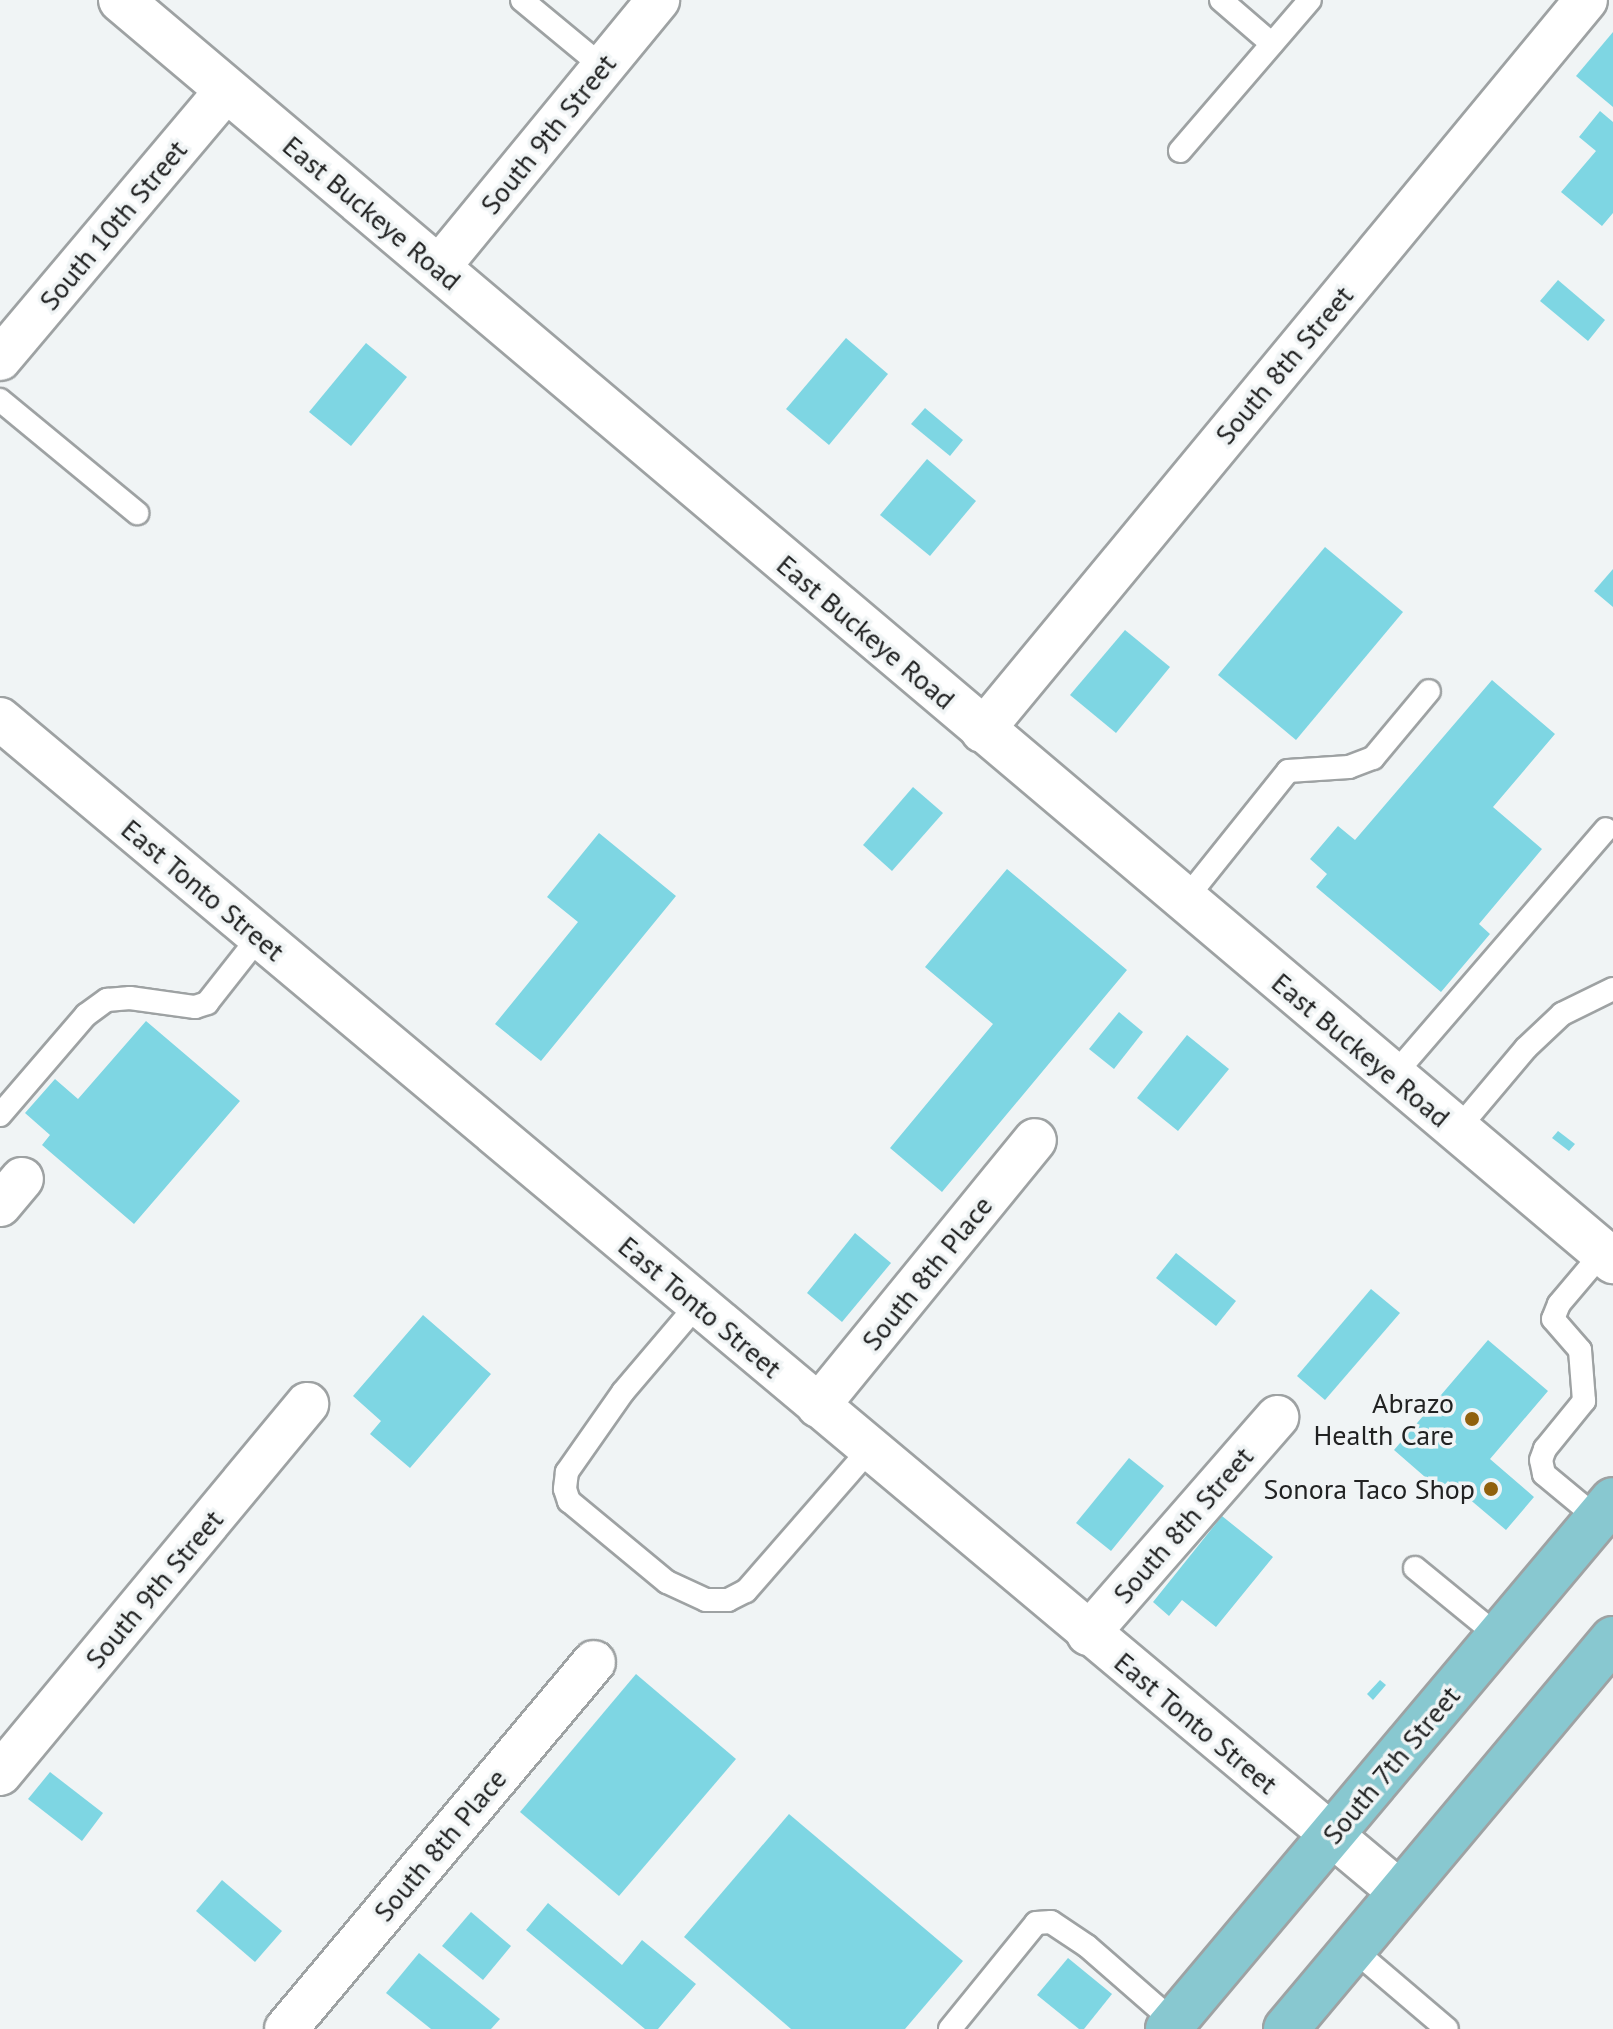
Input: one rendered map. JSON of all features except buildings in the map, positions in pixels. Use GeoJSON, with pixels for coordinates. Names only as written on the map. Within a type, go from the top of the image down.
{"type":"FeatureCollection","features":[{"type":"Feature","properties":{"kind":"main road","name":"East Buckeye Road"},"geometry":{"type":"LineString","coordinates":[[121,0],[982,731],[1608,1257]]}},
{"type":"Feature","properties":{"kind":"main road","name":"South 7th Street"},"geometry":{"type":"LineString","coordinates":[[1171,2026],[1605,1509]]}},
{"type":"Feature","properties":{"kind":"main road"},"geometry":{"type":"LineString","coordinates":[[1286,2029],[1613,1639]]}},
{"type":"Feature","properties":{"kind":"street","name":"South 9th Street"},"geometry":{"type":"LineString","coordinates":[[438,268],[658,0]]}},
{"type":"Feature","properties":{"kind":"street","name":"South 8th Street"},"geometry":{"type":"LineString","coordinates":[[982,731],[1586,0]]}},
{"type":"Feature","properties":{"kind":"street","name":"South 10th Street"},"geometry":{"type":"LineString","coordinates":[[0,359],[226,91]]}},
{"type":"Feature","properties":{"kind":"street","name":"East Tonto Street"},"geometry":{"type":"LineString","coordinates":[[0,719],[1088,1634],[1400,1892]]}},
{"type":"Feature","properties":{"kind":"street","name":"South 8th Place"},"geometry":{"type":"LineString","coordinates":[[818,1406],[1035,1140]]}},
{"type":"Feature","properties":{"kind":"street","name":"South 9th Street"},"geometry":{"type":"LineString","coordinates":[[0,1774],[307,1404]]}},
{"type":"Feature","properties":{"kind":"street","name":"South 8th Street"},"geometry":{"type":"LineString","coordinates":[[1088,1634],[1277,1417]]}},
{"type":"Feature","properties":{"kind":"street","name":"South 8th Place"},"geometry":{"type":"LineString","coordinates":[[286,2029],[594,1662]]}},
{"type":"Feature","properties":{"kind":"lane"},"geometry":{"type":"LineString","coordinates":[[522,0],[603,67]]}},
{"type":"Feature","properties":{"kind":"lane"},"geometry":{"type":"LineString","coordinates":[[1221,0],[1272,44]]}},
{"type":"Feature","properties":{"kind":"lane"},"geometry":{"type":"LineString","coordinates":[[1180,151],[1310,0]]}},
{"type":"Feature","properties":{"kind":"lane"},"geometry":{"type":"LineString","coordinates":[[0,400],[137,513]]}},
{"type":"Feature","properties":{"kind":"lane"},"geometry":{"type":"LineString","coordinates":[[1184,901],[1288,771],[1349,767],[1373,758],[1429,691]]}},
{"type":"Feature","properties":{"kind":"lane"},"geometry":{"type":"LineString","coordinates":[[1393,1076],[1606,829]]}},
{"type":"Feature","properties":{"kind":"lane"},"geometry":{"type":"LineString","coordinates":[[0,1115],[96,1007],[107,1000],[130,998],[195,1007],[207,1003],[259,937]]}},
{"type":"Feature","properties":{"kind":"lane"},"geometry":{"type":"LineString","coordinates":[[1457,1130],[1526,1048],[1562,1014],[1613,989]]}},
{"type":"Feature","properties":{"kind":"lane"},"geometry":{"type":"LineString","coordinates":[[1605,1509],[1544,1474],[1541,1460],[1545,1449],[1584,1401],[1580,1350],[1553,1319],[1559,1304],[1608,1257]]}},
{"type":"Feature","properties":{"kind":"lane"},"geometry":{"type":"LineString","coordinates":[[697,1305],[623,1392],[567,1472],[565,1489],[569,1501],[667,1582],[706,1600],[728,1600],[746,1591],[870,1449]]}},
{"type":"Feature","properties":{"kind":"lane"},"geometry":{"type":"LineString","coordinates":[[1415,1568],[1498,1636]]}},
{"type":"Feature","properties":{"kind":"lane"},"geometry":{"type":"LineString","coordinates":[[950,2029],[1036,1923],[1051,1922],[1087,1946],[1171,2026]]}},
{"type":"Feature","properties":{"kind":"lane"},"geometry":{"type":"LineString","coordinates":[[1353,1949],[1447,2029]]}},
{"type":"Feature","properties":{"kind":"place","name":"Abrazo Health Care"},"geometry":{"type":"Point","coordinates":[1472,1419]}},
{"type":"Feature","properties":{"kind":"place","name":"Sonora Taco Shop"},"geometry":{"type":"Point","coordinates":[1491,1489]}}]}
